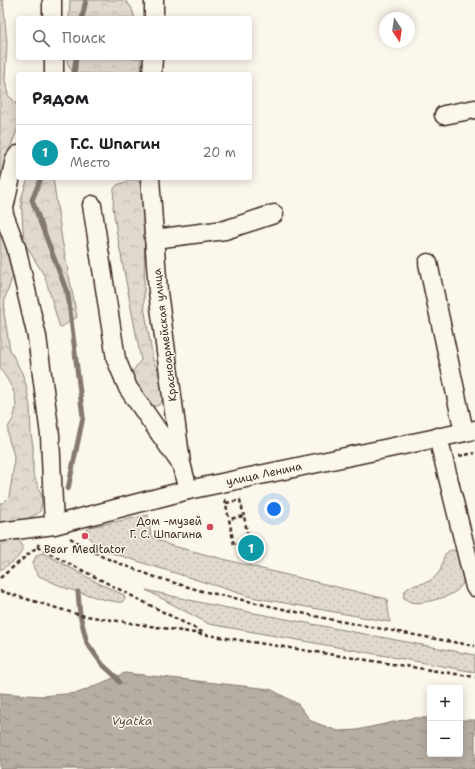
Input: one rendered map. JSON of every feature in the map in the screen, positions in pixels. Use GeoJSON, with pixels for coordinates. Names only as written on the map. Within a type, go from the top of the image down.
{"type":"FeatureCollection","features":[{"type":"Feature","properties":{"kind":"street"},"geometry":{"type":"LineString","coordinates":[[52,0],[52,16]]}},
{"type":"Feature","properties":{"kind":"street"},"geometry":{"type":"LineString","coordinates":[[154,0],[154,16]]}},
{"type":"Feature","properties":{"kind":"street"},"geometry":{"type":"LineString","coordinates":[[54,60],[54,72]]}},
{"type":"Feature","properties":{"kind":"street"},"geometry":{"type":"LineString","coordinates":[[152,72],[153,60]]}},
{"type":"Feature","properties":{"kind":"street"},"geometry":{"type":"LineString","coordinates":[[444,115],[475,109]]}},
{"type":"Feature","properties":{"kind":"street"},"geometry":{"type":"LineString","coordinates":[[0,532],[54,525],[50,435],[37,337],[16,247],[1,211],[16,158]]}},
{"type":"Feature","properties":{"kind":"street","name":"Красноармейская улица"},"geometry":{"type":"LineString","coordinates":[[150,180],[158,292],[181,463],[188,490]]}},
{"type":"Feature","properties":{"kind":"street"},"geometry":{"type":"LineString","coordinates":[[92,205],[116,359],[128,388],[181,463]]}},
{"type":"Feature","properties":{"kind":"street"},"geometry":{"type":"LineString","coordinates":[[154,239],[225,230],[274,214]]}},
{"type":"Feature","properties":{"kind":"street"},"geometry":{"type":"LineString","coordinates":[[428,263],[469,431]]}},
{"type":"Feature","properties":{"kind":"street","name":"улица Ленина"},"geometry":{"type":"LineString","coordinates":[[54,525],[188,490],[469,431]]}},
{"type":"Feature","properties":{"kind":"street"},"geometry":{"type":"LineString","coordinates":[[438,437],[475,587]]}},
{"type":"Feature","properties":{"kind":"path"},"geometry":{"type":"LineString","coordinates":[[222,483],[234,545],[249,543],[240,500],[226,503]]}},
{"type":"Feature","properties":{"kind":"path"},"geometry":{"type":"LineString","coordinates":[[229,519],[244,516]]}},
{"type":"Feature","properties":{"kind":"path"},"geometry":{"type":"LineString","coordinates":[[0,578],[37,547],[54,525]]}},
{"type":"Feature","properties":{"kind":"path"},"geometry":{"type":"LineString","coordinates":[[67,537],[103,557],[155,577],[202,591],[333,620],[475,646]]}},
{"type":"Feature","properties":{"kind":"path"},"geometry":{"type":"LineString","coordinates":[[37,547],[207,635]]}},
{"type":"Feature","properties":{"kind":"path"},"geometry":{"type":"LineString","coordinates":[[0,591],[80,616],[475,677]]}},
{"type":"Feature","properties":{"kind":"green space"},"geometry":{"type":"Polygon","coordinates":[[[0,0],[3,0],[7,43],[5,80],[8,95],[16,104],[16,133],[0,178],[0,0]]]}},
{"type":"Feature","properties":{"kind":"green space"},"geometry":{"type":"Polygon","coordinates":[[[70,0],[125,0],[131,7],[134,16],[69,16],[70,0]]]}},
{"type":"Feature","properties":{"kind":"green space"},"geometry":{"type":"Polygon","coordinates":[[[68,60],[141,60],[141,72],[73,72],[69,67],[68,60]]]}},
{"type":"Feature","properties":{"kind":"green space"},"geometry":{"type":"Polygon","coordinates":[[[27,180],[53,180],[62,240],[77,317],[60,328],[45,277],[24,242],[21,199],[27,180]]]}},
{"type":"Feature","properties":{"kind":"green space"},"geometry":{"type":"Polygon","coordinates":[[[130,180],[137,180],[144,193],[144,306],[153,360],[162,378],[164,392],[162,401],[159,405],[150,408],[132,377],[132,372],[141,360],[113,207],[114,189],[117,185],[130,180]]]}},
{"type":"Feature","properties":{"kind":"green space"},"geometry":{"type":"Polygon","coordinates":[[[0,223],[14,273],[5,298],[4,313],[10,350],[22,373],[26,385],[30,407],[33,446],[33,473],[41,494],[42,503],[40,511],[37,514],[25,520],[0,525],[0,503],[3,503],[9,497],[13,472],[14,457],[8,433],[16,409],[16,402],[13,390],[0,368],[0,223]]]}},
{"type":"Feature","properties":{"kind":"green space"},"geometry":{"type":"Polygon","coordinates":[[[148,515],[151,536],[169,545],[387,599],[390,622],[251,597],[99,549],[84,532],[90,527],[148,515]]]}},
{"type":"Feature","properties":{"kind":"green space"},"geometry":{"type":"Polygon","coordinates":[[[0,537],[13,537],[21,543],[22,547],[21,552],[16,559],[0,570],[0,537]]]}},
{"type":"Feature","properties":{"kind":"green space"},"geometry":{"type":"Polygon","coordinates":[[[448,551],[457,551],[465,569],[463,583],[455,592],[436,599],[416,603],[408,601],[403,597],[407,589],[410,587],[428,582],[435,577],[440,571],[444,555],[448,551]]]}},
{"type":"Feature","properties":{"kind":"green space"},"geometry":{"type":"Polygon","coordinates":[[[41,553],[124,595],[125,599],[122,602],[117,602],[102,599],[65,588],[39,576],[34,569],[33,563],[36,556],[41,553]]]}},
{"type":"Feature","properties":{"kind":"green space"},"geometry":{"type":"Polygon","coordinates":[[[146,590],[207,604],[475,655],[475,672],[209,624],[146,590]]]}},
{"type":"Feature","properties":{"kind":"water","name":"Vyatka"},"geometry":{"type":"Polygon","coordinates":[[[125,673],[270,689],[298,704],[311,721],[338,731],[357,730],[412,718],[427,718],[427,757],[463,757],[463,720],[475,720],[475,769],[0,769],[0,693],[41,696],[78,693],[125,673]]]}},
{"type":"Feature","properties":{"kind":"waterway"},"geometry":{"type":"LineString","coordinates":[[82,16],[86,0]]}},
{"type":"Feature","properties":{"kind":"waterway"},"geometry":{"type":"LineString","coordinates":[[74,72],[76,60]]}},
{"type":"Feature","properties":{"kind":"waterway"},"geometry":{"type":"LineString","coordinates":[[40,180],[32,200],[68,295],[83,417],[68,489]]}},
{"type":"Feature","properties":{"kind":"waterway"},"geometry":{"type":"LineString","coordinates":[[78,592],[80,615],[87,643],[102,664],[116,677],[119,682]]}},
{"type":"Feature","properties":{"kind":"place","name":"Дом -музей Г. С. Шпагина"},"geometry":{"type":"Point","coordinates":[210,527]}},
{"type":"Feature","properties":{"kind":"place","name":"Bear Meditator"},"geometry":{"type":"Point","coordinates":[85,536]}},
{"type":"Feature","properties":{"kind":"place","name":"Г.С. Шпагин"},"geometry":{"type":"Point","coordinates":[251,548]}}]}
